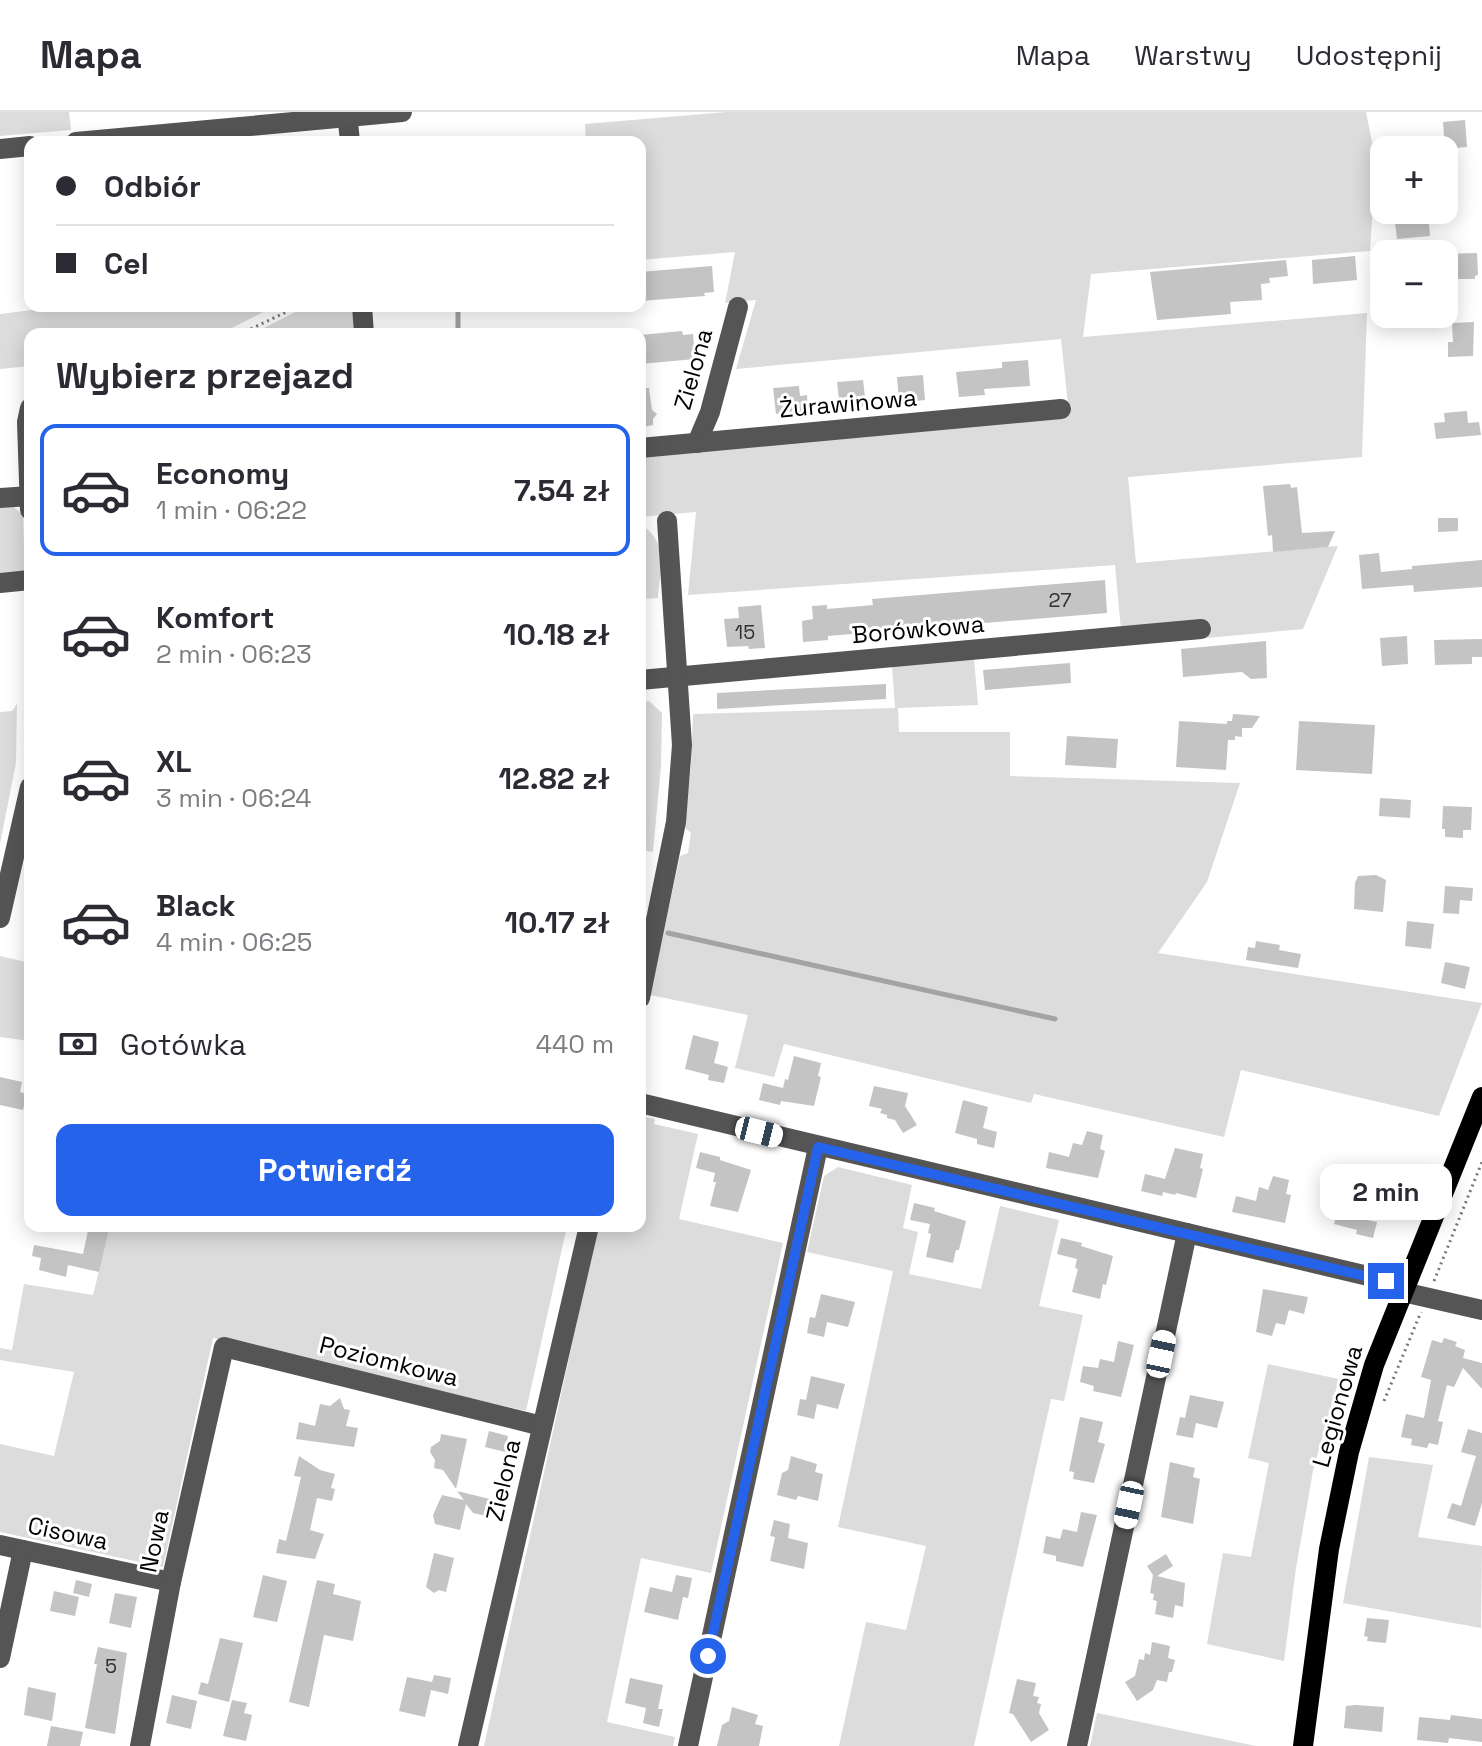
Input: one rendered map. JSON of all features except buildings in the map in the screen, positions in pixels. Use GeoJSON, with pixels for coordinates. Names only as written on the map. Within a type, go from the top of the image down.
{"type":"FeatureCollection","features":[{"type":"Feature","properties":{"kind":"main road","name":"Legionowa"},"geometry":{"type":"LineString","coordinates":[[1303,1746],[1329,1549],[1349,1452],[1374,1365],[1482,1097]]}},
{"type":"Feature","properties":{"kind":"street"},"geometry":{"type":"LineString","coordinates":[[164,136],[348,115],[402,112]]}},
{"type":"Feature","properties":{"kind":"street"},"geometry":{"type":"LineString","coordinates":[[348,115],[350,136]]}},
{"type":"Feature","properties":{"kind":"street"},"geometry":{"type":"LineString","coordinates":[[0,149],[24,147]]}},
{"type":"Feature","properties":{"kind":"street","name":"Zielona"},"geometry":{"type":"LineString","coordinates":[[697,443],[710,412],[738,307]]}},
{"type":"Feature","properties":{"kind":"street","name":"Żurawinowa"},"geometry":{"type":"LineString","coordinates":[[646,447],[1061,409]]}},
{"type":"Feature","properties":{"kind":"street"},"geometry":{"type":"LineString","coordinates":[[0,498],[24,496]]}},
{"type":"Feature","properties":{"kind":"street"},"geometry":{"type":"LineString","coordinates":[[646,969],[676,822],[682,745],[667,521]]}},
{"type":"Feature","properties":{"kind":"street"},"geometry":{"type":"LineString","coordinates":[[0,583],[24,581]]}},
{"type":"Feature","properties":{"kind":"street","name":"Borówkowa"},"geometry":{"type":"LineString","coordinates":[[646,680],[1201,629]]}},
{"type":"Feature","properties":{"kind":"street"},"geometry":{"type":"LineString","coordinates":[[0,918],[24,813]]}},
{"type":"Feature","properties":{"kind":"street"},"geometry":{"type":"LineString","coordinates":[[646,1104],[1187,1233],[1482,1310]]}},
{"type":"Feature","properties":{"kind":"street"},"geometry":{"type":"LineString","coordinates":[[688,1746],[818,1147]]}},
{"type":"Feature","properties":{"kind":"street","name":"Zielona"},"geometry":{"type":"LineString","coordinates":[[468,1746],[588,1232]]}},
{"type":"Feature","properties":{"kind":"street"},"geometry":{"type":"LineString","coordinates":[[1077,1746],[1187,1233]]}},
{"type":"Feature","properties":{"kind":"street","name":"Poziomkowa"},"geometry":{"type":"LineString","coordinates":[[224,1347],[542,1426]]}},
{"type":"Feature","properties":{"kind":"street","name":"Nowa"},"geometry":{"type":"LineString","coordinates":[[140,1746],[171,1582],[224,1347]]}},
{"type":"Feature","properties":{"kind":"street","name":"Cisowa"},"geometry":{"type":"LineString","coordinates":[[0,1545],[171,1582]]}},
{"type":"Feature","properties":{"kind":"street"},"geometry":{"type":"LineString","coordinates":[[0,1658],[23,1550]]}},
{"type":"Feature","properties":{"kind":"path"},"geometry":{"type":"LineString","coordinates":[[253,328],[286,312]]}},
{"type":"Feature","properties":{"kind":"path"},"geometry":{"type":"LineString","coordinates":[[1432,1285],[1482,1162]]}},
{"type":"Feature","properties":{"kind":"path"},"geometry":{"type":"LineString","coordinates":[[1382,1407],[1422,1310]]}},
{"type":"Feature","properties":{"kind":"shaded area"},"geometry":{"type":"Polygon","coordinates":[[[0,112],[69,112],[71,130],[0,136],[0,112]]]}},
{"type":"Feature","properties":{"kind":"shaded area"},"geometry":{"type":"Polygon","coordinates":[[[727,112],[1366,112],[1371,136],[1370,251],[1091,274],[1083,337],[1367,313],[1362,457],[1128,477],[1136,563],[1338,546],[1303,629],[1207,638],[1206,624],[1121,630],[1115,565],[688,595],[696,512],[646,516],[646,452],[1069,414],[1061,339],[736,369],[756,300],[725,303],[735,252],[646,259],[646,136],[586,136],[585,124],[727,112]]]}},
{"type":"Feature","properties":{"kind":"shaded area"},"geometry":{"type":"Polygon","coordinates":[[[24,311],[263,312],[232,328],[24,328],[24,367],[0,369],[0,314],[24,311]]]}},
{"type":"Feature","properties":{"kind":"shaded area"},"geometry":{"type":"Polygon","coordinates":[[[295,312],[352,312],[354,328],[264,328],[295,312]]]}},
{"type":"Feature","properties":{"kind":"shaded area"},"geometry":{"type":"Polygon","coordinates":[[[0,504],[10,504],[23,515],[24,574],[0,576],[0,504]]]}},
{"type":"Feature","properties":{"kind":"shaded area"},"geometry":{"type":"Polygon","coordinates":[[[646,529],[654,536],[660,552],[658,598],[646,599],[646,529]]]}},
{"type":"Feature","properties":{"kind":"shaded area"},"geometry":{"type":"Polygon","coordinates":[[[974,658],[978,705],[898,708],[899,732],[1010,732],[1010,776],[1240,783],[1207,882],[1158,953],[1482,1003],[1439,1116],[1241,1070],[1224,1137],[1034,1094],[1031,1103],[784,1044],[774,1077],[735,1068],[748,1015],[650,995],[680,856],[688,853],[691,833],[684,827],[693,714],[895,708],[892,665],[974,658]]]}},
{"type":"Feature","properties":{"kind":"shaded area"},"geometry":{"type":"Polygon","coordinates":[[[646,701],[662,713],[661,766],[653,852],[646,851],[646,701]]]}},
{"type":"Feature","properties":{"kind":"shaded area"},"geometry":{"type":"Polygon","coordinates":[[[17,704],[16,763],[0,844],[0,712],[12,711],[17,704]]]}},
{"type":"Feature","properties":{"kind":"shaded area"},"geometry":{"type":"Polygon","coordinates":[[[0,956],[24,962],[24,1040],[0,1037],[0,956]]]}},
{"type":"Feature","properties":{"kind":"shaded area"},"geometry":{"type":"Polygon","coordinates":[[[646,1117],[655,1119],[654,1124],[698,1134],[679,1219],[783,1243],[711,1573],[641,1558],[607,1722],[675,1737],[673,1746],[484,1746],[597,1232],[646,1232],[646,1117]]]}},
{"type":"Feature","properties":{"kind":"shaded area"},"geometry":{"type":"Polygon","coordinates":[[[838,1167],[912,1185],[903,1228],[918,1232],[909,1274],[981,1289],[1000,1206],[1059,1220],[1039,1306],[1083,1315],[1064,1401],[1051,1399],[974,1746],[839,1746],[866,1622],[906,1630],[926,1546],[838,1527],[893,1271],[807,1252],[824,1176],[838,1167]]]}},
{"type":"Feature","properties":{"kind":"shaded area"},"geometry":{"type":"Polygon","coordinates":[[[109,1232],[566,1232],[526,1411],[213,1338],[163,1567],[0,1532],[0,1444],[54,1456],[74,1372],[0,1360],[0,1348],[12,1350],[24,1284],[93,1295],[109,1232]]]}},
{"type":"Feature","properties":{"kind":"shaded area"},"geometry":{"type":"Polygon","coordinates":[[[1268,1364],[1339,1379],[1313,1471],[1284,1661],[1207,1644],[1223,1553],[1251,1557],[1269,1463],[1248,1458],[1268,1364]]]}},
{"type":"Feature","properties":{"kind":"shaded area"},"geometry":{"type":"Polygon","coordinates":[[[1369,1457],[1433,1465],[1418,1537],[1482,1546],[1481,1628],[1343,1603],[1369,1457]]]}},
{"type":"Feature","properties":{"kind":"shaded area"},"geometry":{"type":"Polygon","coordinates":[[[1097,1713],[1256,1746],[1090,1746],[1097,1713]]]}},
{"type":"Feature","properties":{"kind":"waterway"},"geometry":{"type":"LineString","coordinates":[[458,312],[458,328]]}},
{"type":"Feature","properties":{"kind":"waterway"},"geometry":{"type":"LineString","coordinates":[[668,933],[1055,1019]]}},
{"type":"Feature","properties":{"kind":"route"},"geometry":{"type":"LineString","coordinates":[[708,1656],[818,1147],[1386,1281]]}}]}
